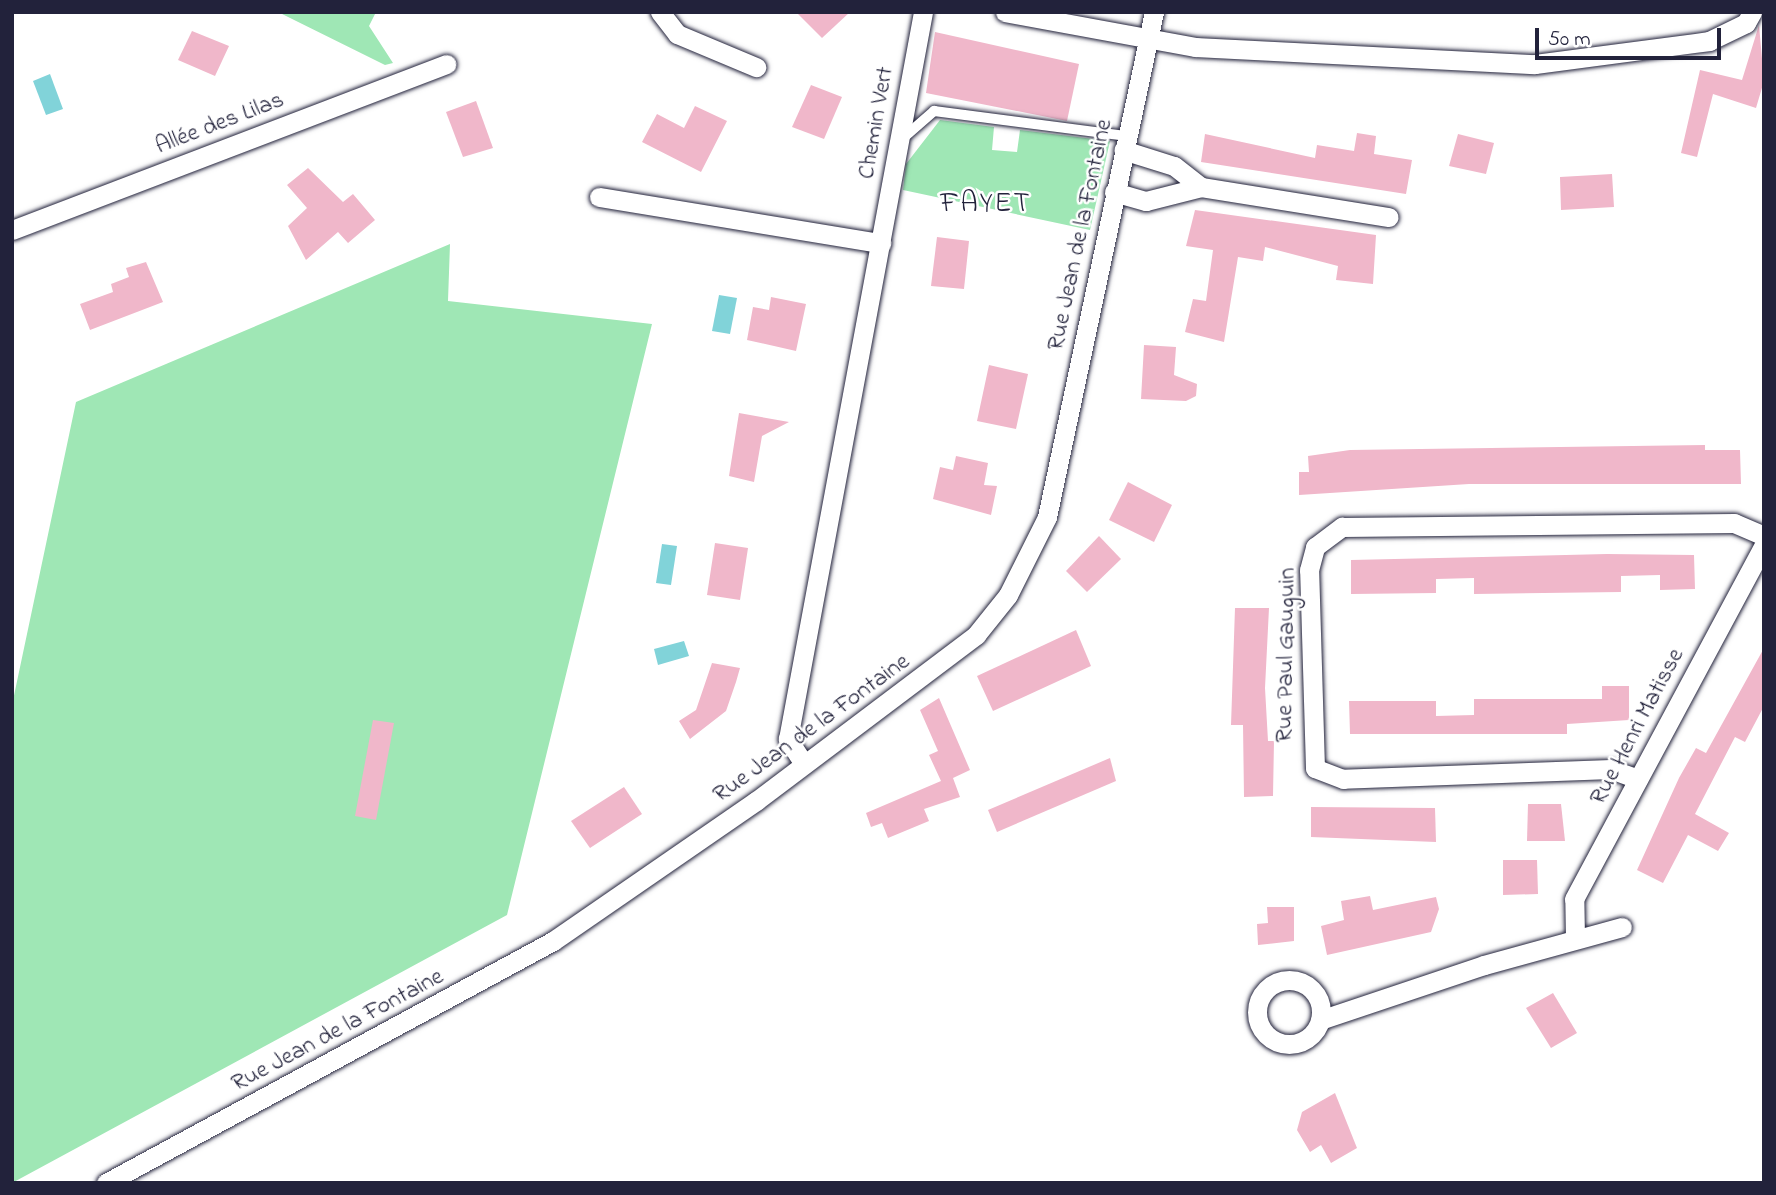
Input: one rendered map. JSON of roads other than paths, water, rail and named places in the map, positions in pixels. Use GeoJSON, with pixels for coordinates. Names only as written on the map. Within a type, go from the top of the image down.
{"type":"FeatureCollection","features":[{"type":"Feature","properties":{"kind":"street"},"geometry":{"type":"LineString","coordinates":[[660,12],[677,34],[756,67]]}},
{"type":"Feature","properties":{"kind":"street","name":"Chemin Vert"},"geometry":{"type":"LineString","coordinates":[[804,764],[788,739],[923,12]]}},
{"type":"Feature","properties":{"kind":"street"},"geometry":{"type":"LineString","coordinates":[[1005,12],[1195,47],[1535,64],[1641,55],[1709,41],[1746,23],[1752,12]]}},
{"type":"Feature","properties":{"kind":"street","name":"Rue Jean de la Fontaine"},"geometry":{"type":"LineString","coordinates":[[106,1183],[552,941],[804,764],[976,635],[1030,555],[1058,478],[1114,192],[1154,12]]}},
{"type":"Feature","properties":{"kind":"street","name":"Allée des Lilas"},"geometry":{"type":"LineString","coordinates":[[12,230],[446,64]]}},
{"type":"Feature","properties":{"kind":"street"},"geometry":{"type":"LineString","coordinates":[[1125,143],[1174,166],[1201,187]]}},
{"type":"Feature","properties":{"kind":"street"},"geometry":{"type":"LineString","coordinates":[[1114,192],[1146,201],[1201,187],[1389,217]]}},
{"type":"Feature","properties":{"kind":"street"},"geometry":{"type":"LineString","coordinates":[[599,197],[881,243]]}},
{"type":"Feature","properties":{"kind":"street","name":"Rue Paul Gauguin"},"geometry":{"type":"LineString","coordinates":[[1638,779],[1611,769],[1343,779],[1315,768],[1309,570],[1315,547],[1342,527],[1734,523],[1764,536]]}},
{"type":"Feature","properties":{"kind":"street","name":"Rue Henri Matisse"},"geometry":{"type":"LineString","coordinates":[[1575,938],[1574,899],[1764,544]]}},
{"type":"Feature","properties":{"kind":"street"},"geometry":{"type":"LineString","coordinates":[[1320,1020],[1575,938],[1622,927]]}},
{"type":"Feature","properties":{"kind":"lane"},"geometry":{"type":"LineString","coordinates":[[898,143],[934,111],[1125,143]]}},
{"type":"Feature","properties":{"kind":"water"},"geometry":{"type":"Polygon","coordinates":[[[50,74],[63,109],[46,115],[33,81],[50,74]]]}},
{"type":"Feature","properties":{"kind":"water"},"geometry":{"type":"Polygon","coordinates":[[[719,295],[737,298],[730,334],[712,331],[719,295]]]}},
{"type":"Feature","properties":{"kind":"water"},"geometry":{"type":"Polygon","coordinates":[[[662,544],[677,546],[671,585],[656,583],[662,544]]]}},
{"type":"Feature","properties":{"kind":"water"},"geometry":{"type":"Polygon","coordinates":[[[684,641],[689,656],[658,665],[654,649],[684,641]]]}},
{"type":"Feature","properties":{"kind":"district","name":"FAYET"},"geometry":{"type":"Point","coordinates":[986,205]}}]}
